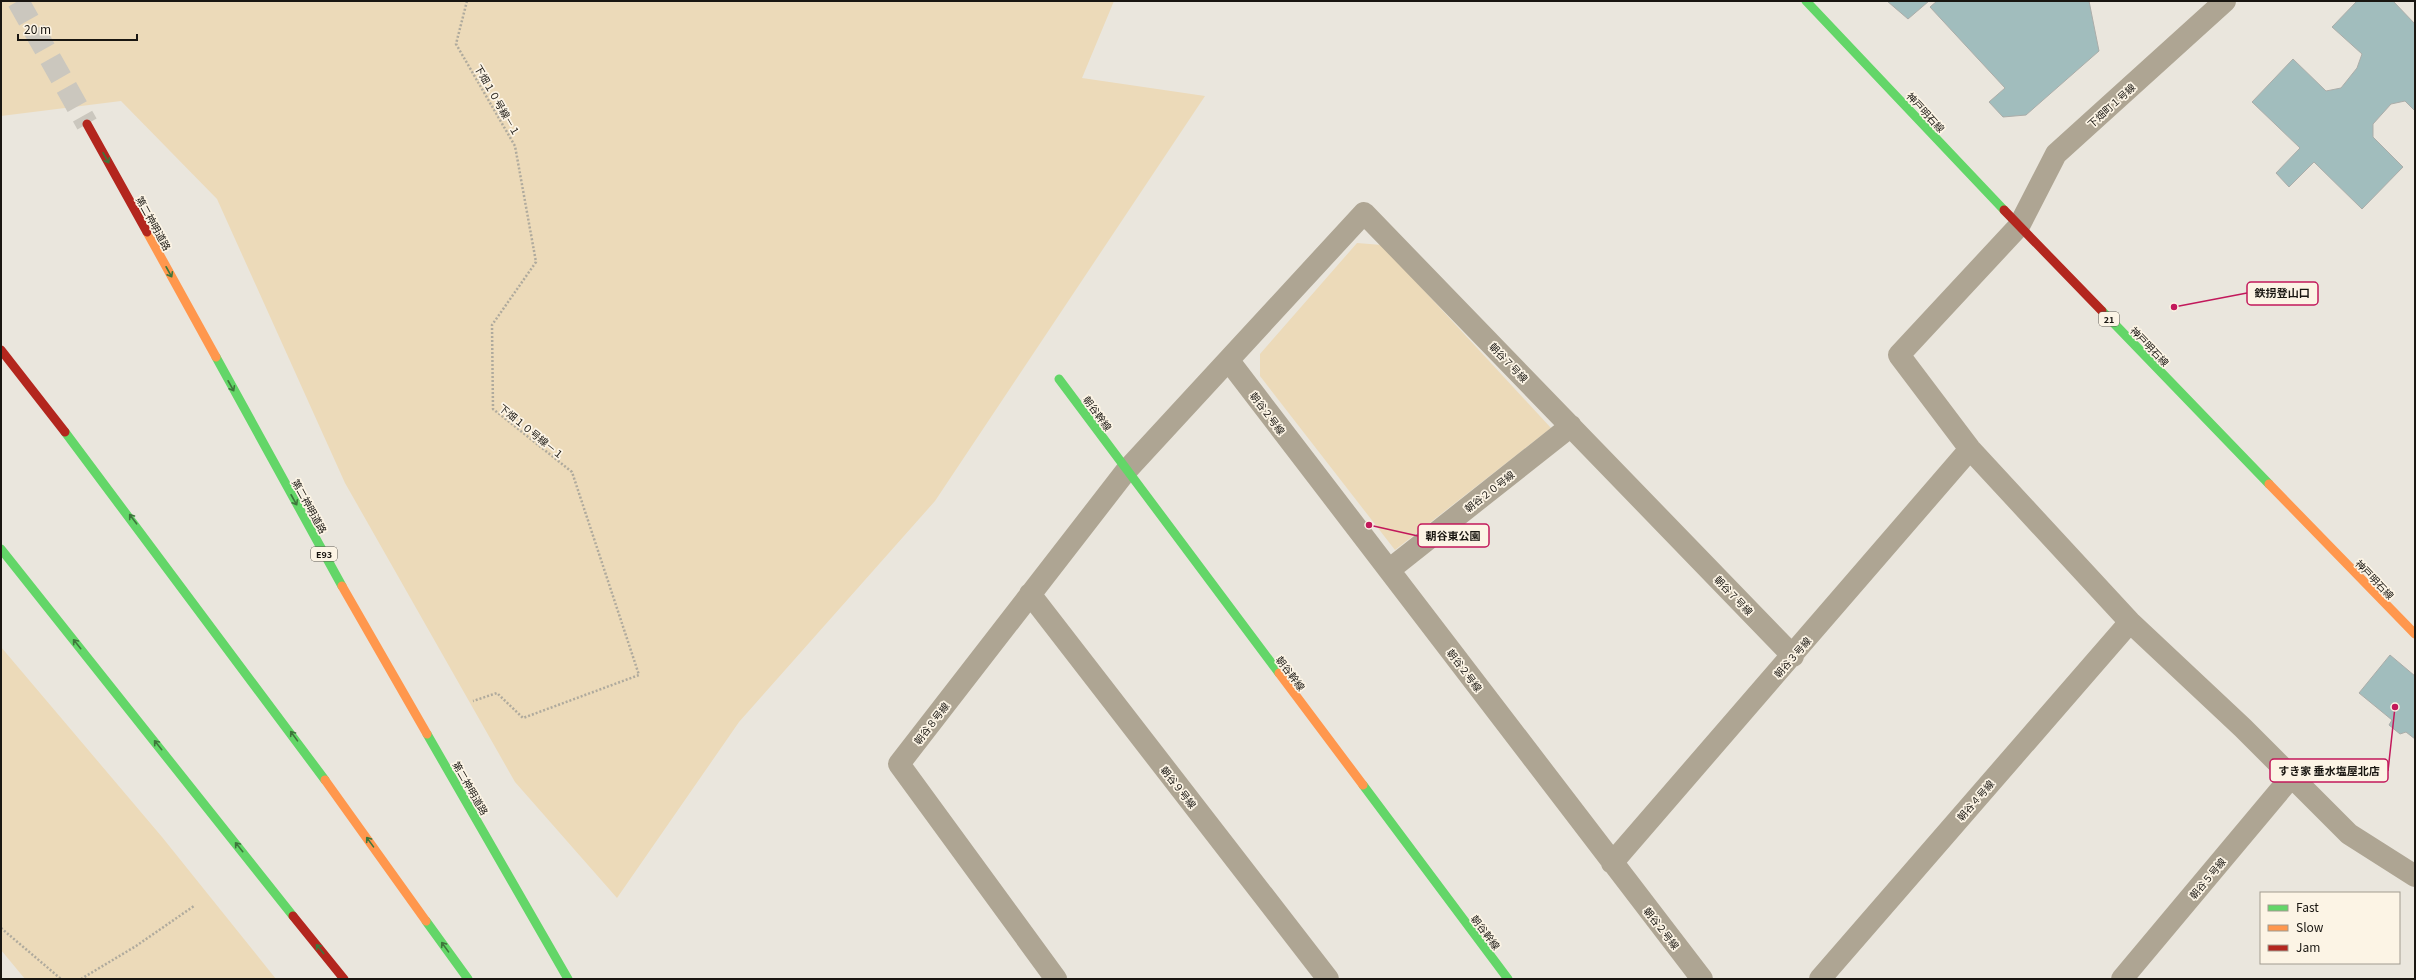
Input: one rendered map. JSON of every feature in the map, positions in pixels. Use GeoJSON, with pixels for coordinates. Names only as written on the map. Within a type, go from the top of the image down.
{"type":"FeatureCollection","features":[{"type":"Feature","properties":{"kind":"main road","name":"神戸明石線"},"geometry":{"type":"LineString","coordinates":[[1806,1],[2018,226],[2415,634]]}},
{"type":"Feature","properties":{"kind":"main road","name":"第二神明道路"},"geometry":{"type":"LineString","coordinates":[[87,124],[342,586],[568,979]]}},
{"type":"Feature","properties":{"kind":"main road"},"geometry":{"type":"LineString","coordinates":[[1,350],[76,444],[234,652],[468,979]]}},
{"type":"Feature","properties":{"kind":"main road","name":"朝谷幹線"},"geometry":{"type":"LineString","coordinates":[[1059,379],[1126,471],[1508,979]]}},
{"type":"Feature","properties":{"kind":"main road"},"geometry":{"type":"LineString","coordinates":[[1,549],[344,979]]}},
{"type":"Feature","properties":{"kind":"street","name":"下畑町１号線"},"geometry":{"type":"LineString","coordinates":[[1970,449],[1899,355],[2018,226],[2056,154],[2225,1]]}},
{"type":"Feature","properties":{"kind":"street","name":"朝谷７号線"},"geometry":{"type":"LineString","coordinates":[[1229,361],[1364,213],[1792,656]]}},
{"type":"Feature","properties":{"kind":"street","name":"朝谷８号線"},"geometry":{"type":"LineString","coordinates":[[1056,979],[899,764],[1126,471],[1229,361]]}},
{"type":"Feature","properties":{"kind":"street","name":"朝谷２号線"},"geometry":{"type":"LineString","coordinates":[[1229,361],[1702,979]]}},
{"type":"Feature","properties":{"kind":"street","name":"朝谷２０号線"},"geometry":{"type":"LineString","coordinates":[[1388,570],[1571,426]]}},
{"type":"Feature","properties":{"kind":"street"},"geometry":{"type":"LineString","coordinates":[[1970,449],[2130,622],[2292,776],[2349,834],[2415,876]]}},
{"type":"Feature","properties":{"kind":"street","name":"朝谷３号線"},"geometry":{"type":"LineString","coordinates":[[1612,863],[1970,449]]}},
{"type":"Feature","properties":{"kind":"street","name":"朝谷９号線"},"geometry":{"type":"LineString","coordinates":[[1030,594],[1328,979]]}},
{"type":"Feature","properties":{"kind":"street","name":"朝谷４号線"},"geometry":{"type":"LineString","coordinates":[[1820,979],[2130,622]]}},
{"type":"Feature","properties":{"kind":"street","name":"朝谷５号線"},"geometry":{"type":"LineString","coordinates":[[2122,979],[2292,776]]}},
{"type":"Feature","properties":{"kind":"path","name":"下畑１０号線－１"},"geometry":{"type":"LineString","coordinates":[[467,1],[456,44],[515,146],[536,262],[492,325],[492,409],[572,472],[639,675],[522,718],[497,693],[473,700]]}},
{"type":"Feature","properties":{"kind":"path"},"geometry":{"type":"LineString","coordinates":[[81,979],[136,946],[194,906]]}},
{"type":"Feature","properties":{"kind":"path"},"geometry":{"type":"LineString","coordinates":[[1,928],[61,979]]}},
{"type":"Feature","properties":{"kind":"shaded area"},"geometry":{"type":"Polygon","coordinates":[[[1,1],[1114,1],[1082,78],[1205,96],[935,501],[739,722],[617,898],[515,782],[345,483],[217,199],[121,101],[1,116],[1,1]]]}},
{"type":"Feature","properties":{"kind":"shaded area"},"geometry":{"type":"Polygon","coordinates":[[[1357,243],[1382,245],[1551,428],[1395,550],[1260,376],[1260,354],[1357,243]]]}},
{"type":"Feature","properties":{"kind":"shaded area"},"geometry":{"type":"Polygon","coordinates":[[[1,647],[162,837],[276,979],[25,979],[1,950],[1,647]]]}},
{"type":"Feature","properties":{"kind":"building"},"geometry":{"type":"Polygon","coordinates":[[[1887,1],[1929,1],[1908,19],[1887,1]]]}},
{"type":"Feature","properties":{"kind":"building"},"geometry":{"type":"Polygon","coordinates":[[[1937,1],[2089,1],[2099,51],[2026,115],[2003,117],[1989,102],[2005,88],[1930,7],[1937,1]]]}},
{"type":"Feature","properties":{"kind":"building"},"geometry":{"type":"Polygon","coordinates":[[[2357,1],[2393,1],[2415,24],[2415,111],[2405,101],[2391,104],[2373,124],[2373,137],[2403,167],[2362,209],[2314,162],[2289,187],[2276,173],[2300,148],[2252,102],[2293,59],[2326,91],[2341,88],[2357,68],[2362,54],[2332,27],[2357,1]]]}},
{"type":"Feature","properties":{"kind":"building"},"geometry":{"type":"Polygon","coordinates":[[[2390,655],[2415,676],[2415,739],[2406,732],[2400,734],[2389,725],[2392,720],[2359,693],[2390,655]]]}},
{"type":"Feature","properties":{"kind":"tunnel"},"geometry":{"type":"LineString","coordinates":[[18,1],[87,124]]}},
{"type":"Feature","properties":{"kind":"traffic: fast"},"geometry":{"type":"LineString","coordinates":[[1806,1],[2004,210]]}},
{"type":"Feature","properties":{"kind":"traffic: fast"},"geometry":{"type":"LineString","coordinates":[[2102,311],[2269,484]]}},
{"type":"Feature","properties":{"kind":"traffic: fast"},"geometry":{"type":"LineString","coordinates":[[216,357],[342,586]]}},
{"type":"Feature","properties":{"kind":"traffic: fast"},"geometry":{"type":"LineString","coordinates":[[1059,379],[1279,673]]}},
{"type":"Feature","properties":{"kind":"traffic: fast"},"geometry":{"type":"LineString","coordinates":[[65,432],[325,780]]}},
{"type":"Feature","properties":{"kind":"traffic: fast"},"geometry":{"type":"LineString","coordinates":[[1,549],[293,916]]}},
{"type":"Feature","properties":{"kind":"traffic: fast"},"geometry":{"type":"LineString","coordinates":[[427,734],[568,979]]}},
{"type":"Feature","properties":{"kind":"traffic: fast"},"geometry":{"type":"LineString","coordinates":[[1363,785],[1508,979]]}},
{"type":"Feature","properties":{"kind":"traffic: fast"},"geometry":{"type":"LineString","coordinates":[[426,921],[468,979]]}},
{"type":"Feature","properties":{"kind":"traffic: slow"},"geometry":{"type":"LineString","coordinates":[[147,232],[216,357]]}},
{"type":"Feature","properties":{"kind":"traffic: slow"},"geometry":{"type":"LineString","coordinates":[[2269,484],[2415,634]]}},
{"type":"Feature","properties":{"kind":"traffic: slow"},"geometry":{"type":"LineString","coordinates":[[342,586],[427,734]]}},
{"type":"Feature","properties":{"kind":"traffic: slow"},"geometry":{"type":"LineString","coordinates":[[1279,673],[1363,785]]}},
{"type":"Feature","properties":{"kind":"traffic: slow"},"geometry":{"type":"LineString","coordinates":[[325,780],[426,921]]}},
{"type":"Feature","properties":{"kind":"traffic: jam"},"geometry":{"type":"LineString","coordinates":[[87,124],[147,232]]}},
{"type":"Feature","properties":{"kind":"traffic: jam"},"geometry":{"type":"LineString","coordinates":[[2004,210],[2102,311]]}},
{"type":"Feature","properties":{"kind":"traffic: jam"},"geometry":{"type":"LineString","coordinates":[[1,350],[65,432]]}},
{"type":"Feature","properties":{"kind":"traffic: jam"},"geometry":{"type":"LineString","coordinates":[[293,916],[344,979]]}},
{"type":"Feature","properties":{"kind":"place","name":"鉄拐登山口"},"geometry":{"type":"Point","coordinates":[2174,307]}},
{"type":"Feature","properties":{"kind":"place","name":"朝谷東公園"},"geometry":{"type":"Point","coordinates":[1369,525]}},
{"type":"Feature","properties":{"kind":"place","name":"すき家 垂水塩屋北店"},"geometry":{"type":"Point","coordinates":[2395,707]}}]}
